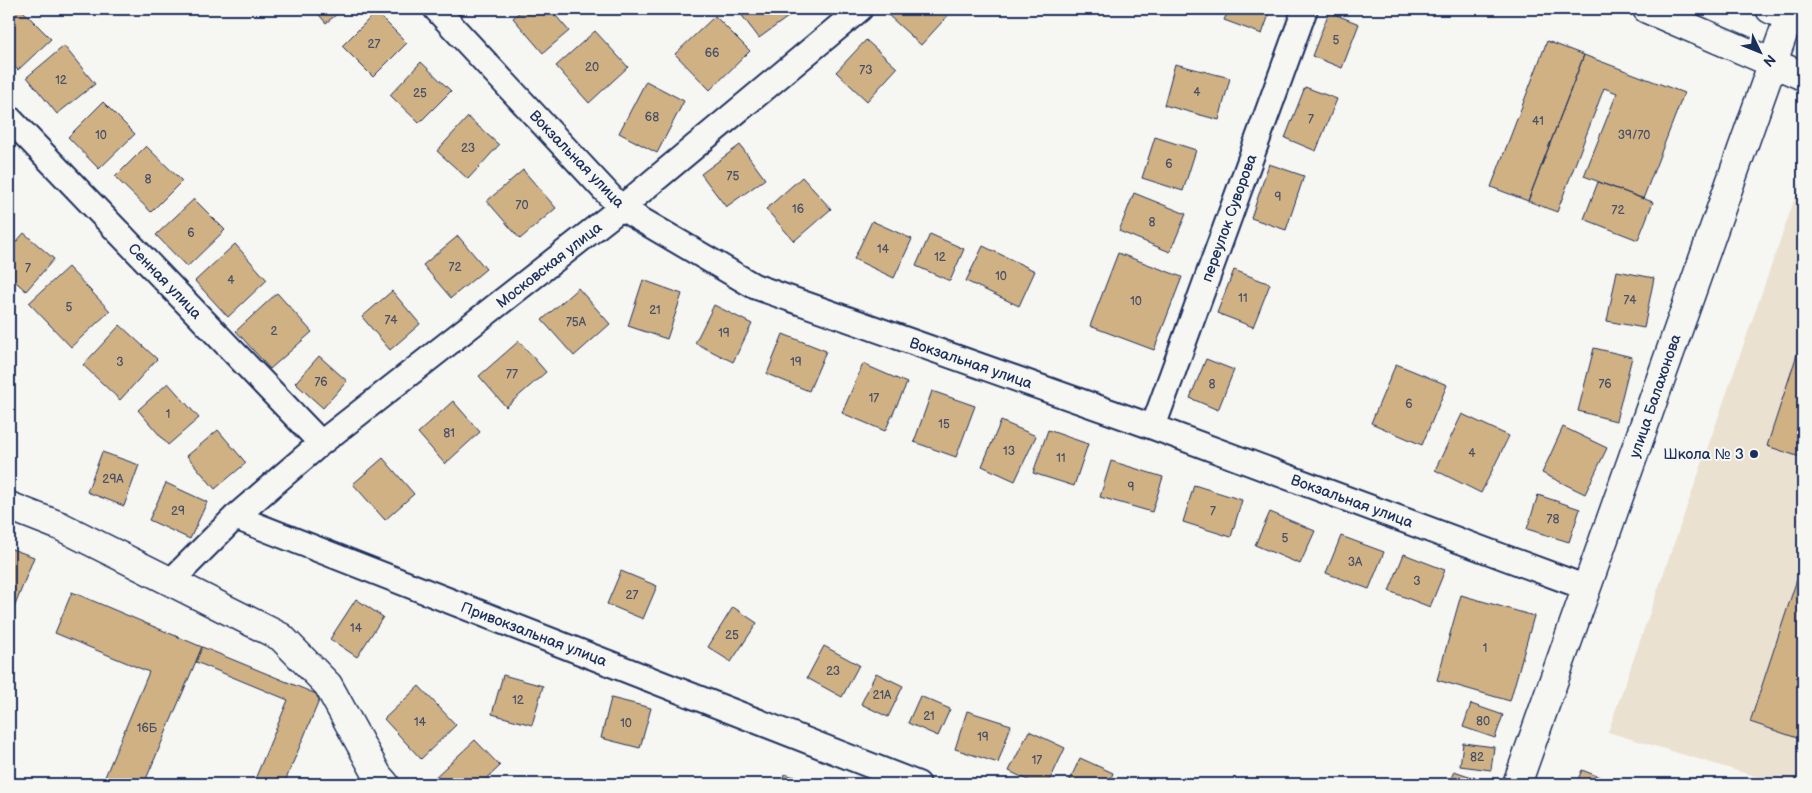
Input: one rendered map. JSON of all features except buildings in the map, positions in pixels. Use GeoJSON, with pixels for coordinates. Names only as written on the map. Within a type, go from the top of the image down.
{"type":"FeatureCollection","features":[{"type":"Feature","properties":{"kind":"main road"},"geometry":{"type":"LineString","coordinates":[[1647,9],[1803,76]]}},
{"type":"Feature","properties":{"kind":"main road","name":"улица Балахонова"},"geometry":{"type":"LineString","coordinates":[[1518,784],[1789,14]]}},
{"type":"Feature","properties":{"kind":"main road"},"geometry":{"type":"LineString","coordinates":[[9,506],[60,526],[281,637],[328,685],[378,776],[385,784]]}},
{"type":"Feature","properties":{"kind":"street","name":"Вокзальная улица"},"geometry":{"type":"LineString","coordinates":[[436,9],[621,208],[754,286],[1153,427],[1587,588]]}},
{"type":"Feature","properties":{"kind":"street","name":"Московская улица"},"geometry":{"type":"LineString","coordinates":[[235,517],[321,443],[621,208],[860,9]]}},
{"type":"Feature","properties":{"kind":"street","name":"переулок Суворова"},"geometry":{"type":"LineString","coordinates":[[1153,427],[1305,9]]}},
{"type":"Feature","properties":{"kind":"street","name":"Сенная улица"},"geometry":{"type":"LineString","coordinates":[[9,118],[321,443]]}},
{"type":"Feature","properties":{"kind":"street"},"geometry":{"type":"LineString","coordinates":[[171,582],[235,517]]}},
{"type":"Feature","properties":{"kind":"street","name":"Привокзальная улица"},"geometry":{"type":"LineString","coordinates":[[235,517],[918,784]]}},
{"type":"Feature","properties":{"kind":"shaded area","name":"Школа № 3"},"geometry":{"type":"Polygon","coordinates":[[[1803,175],[1803,784],[1781,784],[1608,732],[1803,175]]]}},
{"type":"Feature","properties":{"kind":"place","name":"Школа № 3"},"geometry":{"type":"Point","coordinates":[1754,454]}}]}
